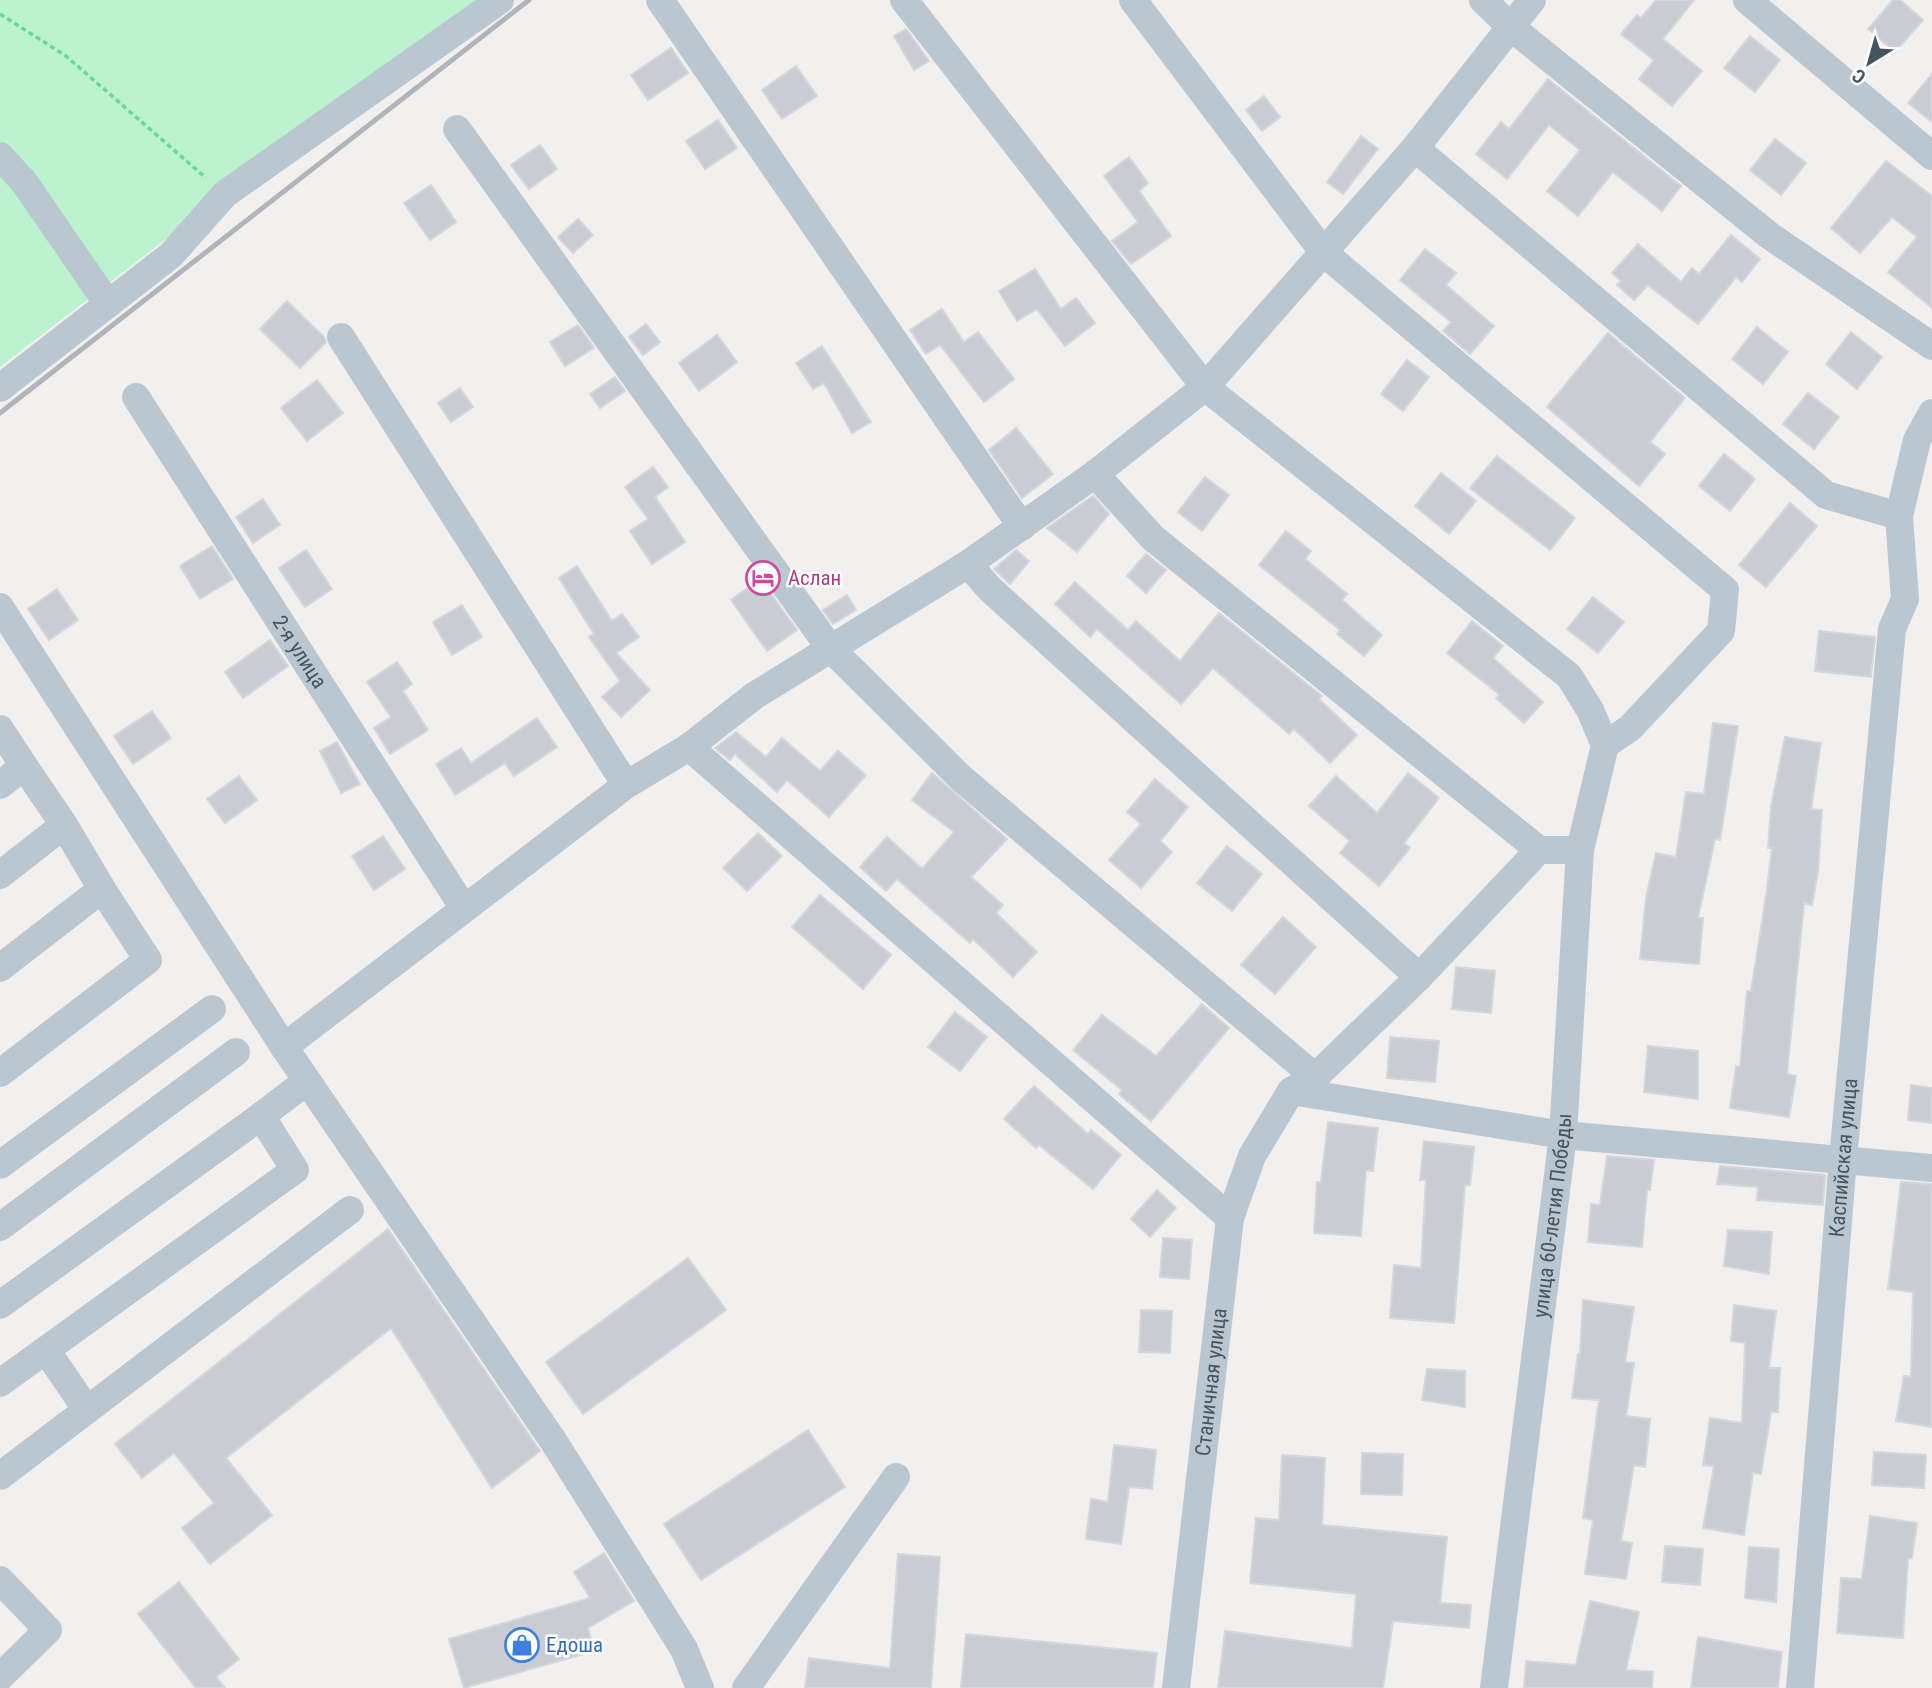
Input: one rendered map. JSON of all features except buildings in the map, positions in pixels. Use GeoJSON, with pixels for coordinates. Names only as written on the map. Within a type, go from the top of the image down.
{"type":"FeatureCollection","features":[{"type":"Feature","properties":{"kind":"street"},"geometry":{"type":"LineString","coordinates":[[0,388],[171,255],[225,194],[500,0]]}},
{"type":"Feature","properties":{"kind":"street"},"geometry":{"type":"LineString","coordinates":[[660,0],[1022,527]]}},
{"type":"Feature","properties":{"kind":"street"},"geometry":{"type":"LineString","coordinates":[[904,0],[1205,387],[1569,676],[1590,710],[1605,746],[1630,728],[1721,631],[1725,590],[1324,253],[1133,0]]}},
{"type":"Feature","properties":{"kind":"street"},"geometry":{"type":"LineString","coordinates":[[1483,0],[1512,28],[1770,236],[1932,346]]}},
{"type":"Feature","properties":{"kind":"street"},"geometry":{"type":"LineString","coordinates":[[284,1047],[463,907],[626,785],[689,747],[754,696],[968,564],[1022,527],[1095,474],[1205,387],[1415,148],[1532,0]]}},
{"type":"Feature","properties":{"kind":"street"},"geometry":{"type":"LineString","coordinates":[[1747,0],[1932,156]]}},
{"type":"Feature","properties":{"kind":"street"},"geometry":{"type":"LineString","coordinates":[[457,129],[830,648],[961,778],[1303,1084],[1563,1135],[1932,1168]]}},
{"type":"Feature","properties":{"kind":"street"},"geometry":{"type":"LineString","coordinates":[[1415,148],[1826,495],[1899,516]]}},
{"type":"Feature","properties":{"kind":"street"},"geometry":{"type":"LineString","coordinates":[[0,156],[24,182],[107,304]]}},
{"type":"Feature","properties":{"kind":"street"},"geometry":{"type":"LineString","coordinates":[[341,337],[626,785]]}},
{"type":"Feature","properties":{"kind":"street","name":"2-я улица"},"geometry":{"type":"LineString","coordinates":[[136,397],[463,907]]}},
{"type":"Feature","properties":{"kind":"street","name":"Каспийская улица"},"geometry":{"type":"LineString","coordinates":[[1800,1688],[1843,1159],[1892,629],[1905,599],[1899,516],[1917,440],[1932,412]]}},
{"type":"Feature","properties":{"kind":"street"},"geometry":{"type":"LineString","coordinates":[[1095,474],[1153,538],[1539,850],[1580,850]]}},
{"type":"Feature","properties":{"kind":"street"},"geometry":{"type":"LineString","coordinates":[[968,564],[990,589],[1419,976]]}},
{"type":"Feature","properties":{"kind":"street"},"geometry":{"type":"LineString","coordinates":[[0,607],[284,1047],[554,1443],[684,1648],[700,1688]]}},
{"type":"Feature","properties":{"kind":"street"},"geometry":{"type":"LineString","coordinates":[[0,729],[148,960],[0,1073]]}},
{"type":"Feature","properties":{"kind":"street","name":"улица 60-летия Победы"},"geometry":{"type":"LineString","coordinates":[[1494,1688],[1563,1135],[1580,850],[1605,746]]}},
{"type":"Feature","properties":{"kind":"street"},"geometry":{"type":"LineString","coordinates":[[689,747],[1230,1218]]}},
{"type":"Feature","properties":{"kind":"street"},"geometry":{"type":"LineString","coordinates":[[0,785],[24,766]]}},
{"type":"Feature","properties":{"kind":"street"},"geometry":{"type":"LineString","coordinates":[[0,875],[64,825]]}},
{"type":"Feature","properties":{"kind":"street","name":"Станичная улица"},"geometry":{"type":"LineString","coordinates":[[1176,1688],[1230,1218],[1252,1156],[1303,1084],[1419,976],[1539,850]]}},
{"type":"Feature","properties":{"kind":"street"},"geometry":{"type":"LineString","coordinates":[[0,968],[102,889]]}},
{"type":"Feature","properties":{"kind":"street"},"geometry":{"type":"LineString","coordinates":[[0,1165],[212,1009]]}},
{"type":"Feature","properties":{"kind":"street"},"geometry":{"type":"LineString","coordinates":[[0,1227],[236,1052]]}},
{"type":"Feature","properties":{"kind":"street"},"geometry":{"type":"LineString","coordinates":[[0,1305],[307,1081]]}},
{"type":"Feature","properties":{"kind":"street"},"geometry":{"type":"LineString","coordinates":[[0,1383],[295,1170],[261,1115]]}},
{"type":"Feature","properties":{"kind":"street"},"geometry":{"type":"LineString","coordinates":[[0,1476],[351,1210]]}},
{"type":"Feature","properties":{"kind":"street"},"geometry":{"type":"LineString","coordinates":[[46,1350],[87,1410]]}},
{"type":"Feature","properties":{"kind":"street"},"geometry":{"type":"LineString","coordinates":[[746,1688],[897,1477]]}},
{"type":"Feature","properties":{"kind":"street"},"geometry":{"type":"LineString","coordinates":[[0,1676],[48,1630],[6,1597]]}},
{"type":"Feature","properties":{"kind":"path"},"geometry":{"type":"LineString","coordinates":[[0,14],[66,56],[225,194]]}},
{"type":"Feature","properties":{"kind":"green space"},"geometry":{"type":"Polygon","coordinates":[[[0,0],[476,0],[0,367],[0,0]]]}},
{"type":"Feature","properties":{"kind":"railway"},"geometry":{"type":"LineString","coordinates":[[0,413],[529,0]]}},
{"type":"Feature","properties":{"kind":"place","name":"Аслан"},"geometry":{"type":"Point","coordinates":[763,578]}},
{"type":"Feature","properties":{"kind":"place","name":"Едоша"},"geometry":{"type":"Point","coordinates":[522,1645]}}]}
